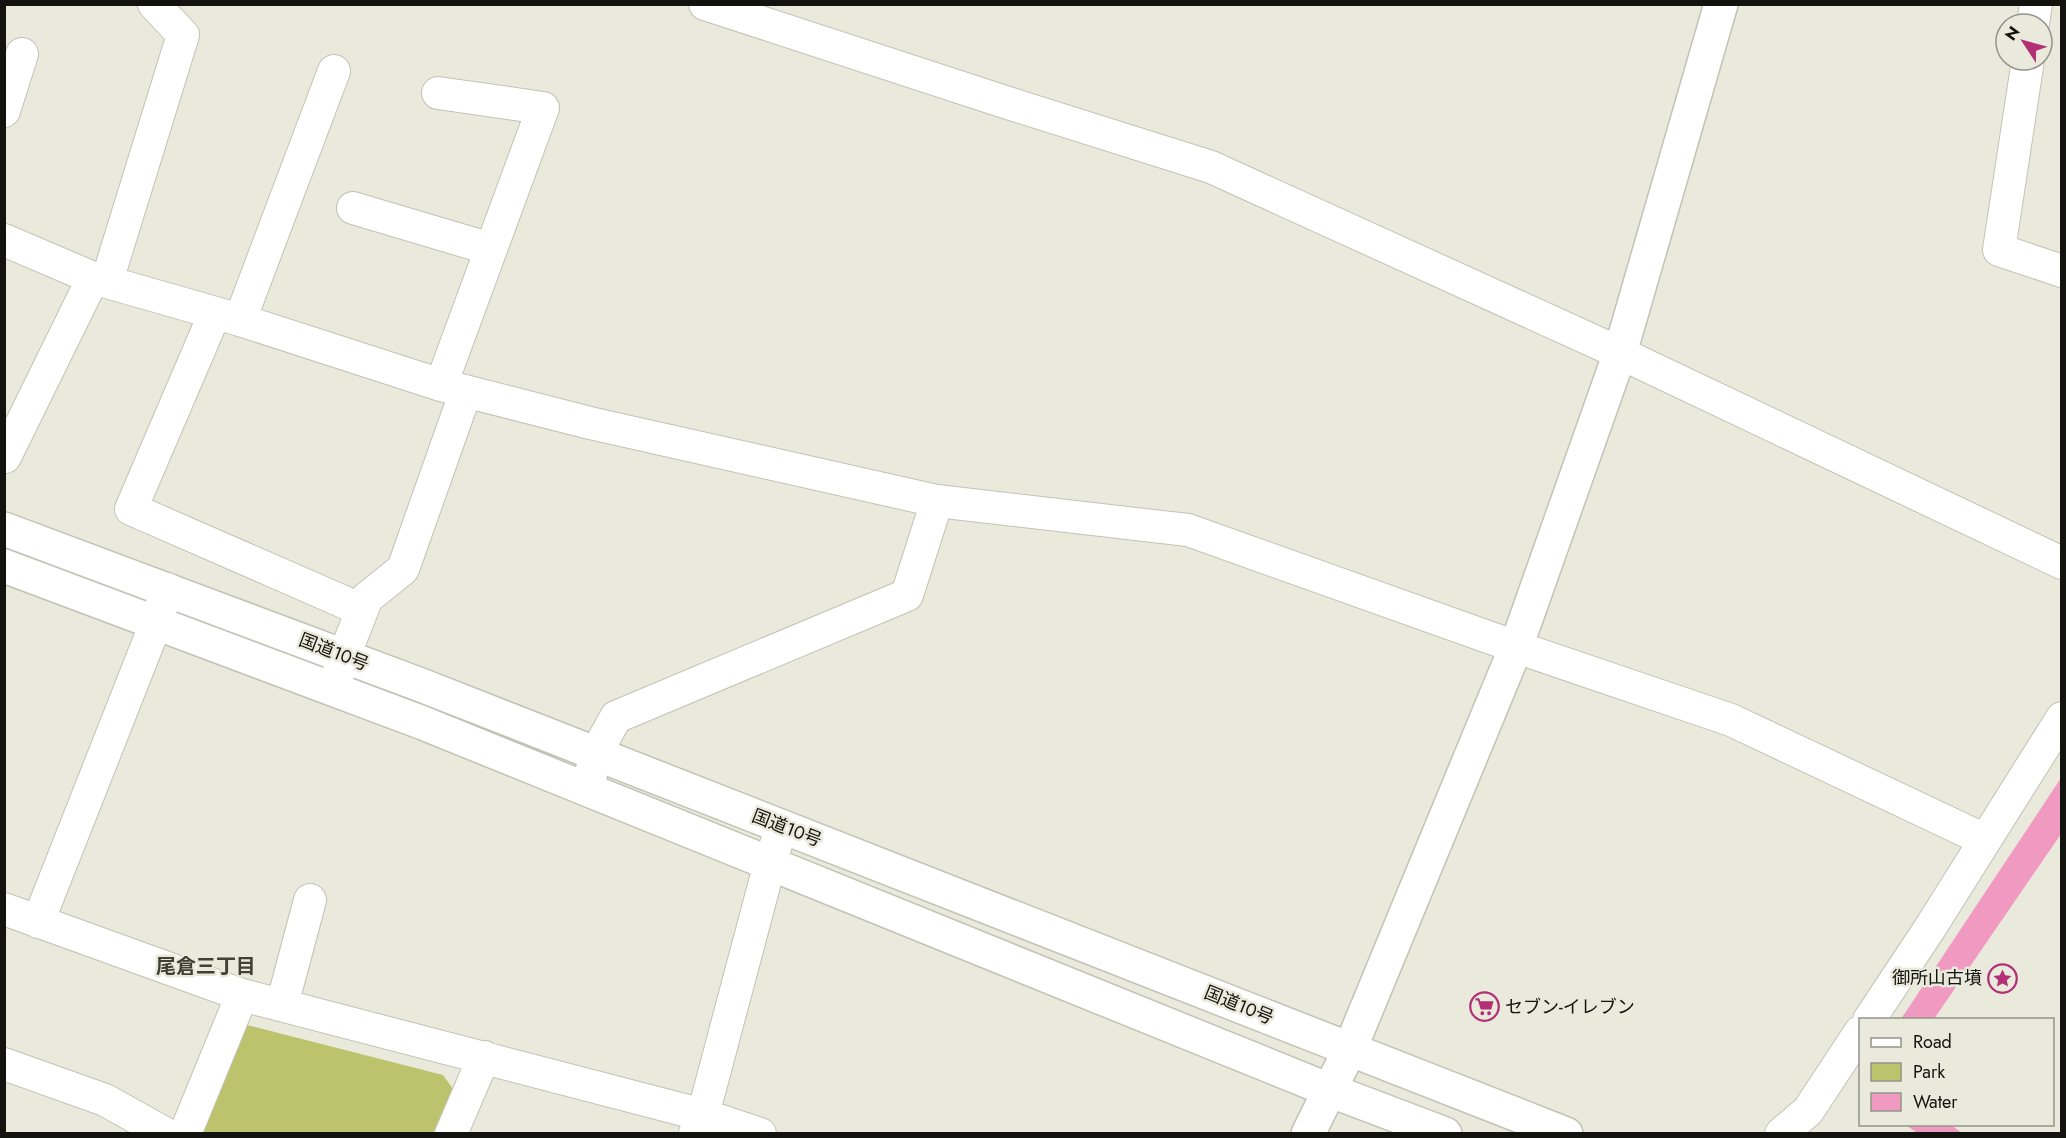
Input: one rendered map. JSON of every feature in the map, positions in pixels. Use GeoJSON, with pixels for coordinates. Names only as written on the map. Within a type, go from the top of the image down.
{"type":"FeatureCollection","features":[{"type":"Feature","properties":{"kind":"main road"},"geometry":{"type":"LineString","coordinates":[[1308,1134],[1350,1049],[1516,647],[1620,353],[1721,4]]}},
{"type":"Feature","properties":{"kind":"main road","name":"国道10号"},"geometry":{"type":"LineString","coordinates":[[4,529],[596,753],[1566,1134]]}},
{"type":"Feature","properties":{"kind":"main road","name":"国道10号"},"geometry":{"type":"LineString","coordinates":[[4,566],[423,723],[1329,1090],[1445,1134]]}},
{"type":"Feature","properties":{"kind":"street"},"geometry":{"type":"LineString","coordinates":[[5,457],[100,280],[183,35],[153,4]]}},
{"type":"Feature","properties":{"kind":"street"},"geometry":{"type":"LineString","coordinates":[[705,4],[1008,104],[1211,167],[1620,353],[2061,563]]}},
{"type":"Feature","properties":{"kind":"street"},"geometry":{"type":"LineString","coordinates":[[4,111],[22,54]]}},
{"type":"Feature","properties":{"kind":"street"},"geometry":{"type":"LineString","coordinates":[[334,71],[228,317],[131,509],[362,610]]}},
{"type":"Feature","properties":{"kind":"street"},"geometry":{"type":"LineString","coordinates":[[2026,72],[1999,250],[2061,271]]}},
{"type":"Feature","properties":{"kind":"street"},"geometry":{"type":"LineString","coordinates":[[333,689],[367,598],[402,569],[491,249],[543,108],[438,93]]}},
{"type":"Feature","properties":{"kind":"street"},"geometry":{"type":"LineString","coordinates":[[353,208],[491,249]]}},
{"type":"Feature","properties":{"kind":"street"},"geometry":{"type":"LineString","coordinates":[[4,240],[100,280],[228,317],[454,388],[590,423],[937,501],[1188,530],[1516,647],[1731,720],[1985,840]]}},
{"type":"Feature","properties":{"kind":"street"},"geometry":{"type":"LineString","coordinates":[[587,790],[596,753],[616,717],[907,595],[937,501]]}},
{"type":"Feature","properties":{"kind":"street"},"geometry":{"type":"LineString","coordinates":[[38,922],[156,623],[167,589]]}},
{"type":"Feature","properties":{"kind":"street"},"geometry":{"type":"LineString","coordinates":[[1870,1018],[1930,928],[2061,718]]}},
{"type":"Feature","properties":{"kind":"street"},"geometry":{"type":"LineString","coordinates":[[699,1124],[782,826]]}},
{"type":"Feature","properties":{"kind":"street"},"geometry":{"type":"LineString","coordinates":[[282,1005],[310,900]]}},
{"type":"Feature","properties":{"kind":"street"},"geometry":{"type":"LineString","coordinates":[[4,909],[242,995],[484,1057],[699,1124],[760,1134]]}},
{"type":"Feature","properties":{"kind":"street"},"geometry":{"type":"LineString","coordinates":[[185,1134],[242,995]]}},
{"type":"Feature","properties":{"kind":"street"},"geometry":{"type":"LineString","coordinates":[[1781,1134],[1808,1111],[1859,1034]]}},
{"type":"Feature","properties":{"kind":"street"},"geometry":{"type":"LineString","coordinates":[[451,1134],[484,1057]]}},
{"type":"Feature","properties":{"kind":"street"},"geometry":{"type":"LineString","coordinates":[[4,1064],[105,1100],[166,1134]]}},
{"type":"Feature","properties":{"kind":"green space"},"geometry":{"type":"Polygon","coordinates":[[[243,1024],[443,1075],[453,1089],[433,1133],[193,1133],[243,1024]]]}},
{"type":"Feature","properties":{"kind":"water"},"geometry":{"type":"Polygon","coordinates":[[[2061,778],[2061,834],[1935,1018],[1902,1018],[2061,778]]]}},
{"type":"Feature","properties":{"kind":"water"},"geometry":{"type":"Polygon","coordinates":[[[1907,1126],[1952,1126],[1962,1133],[1917,1133],[1907,1126]]]}},
{"type":"Feature","properties":{"kind":"place","name":"御所山古墳"},"geometry":{"type":"Point","coordinates":[2003,978]}},
{"type":"Feature","properties":{"kind":"place","name":"セブン-イレブン"},"geometry":{"type":"Point","coordinates":[1484,1007]}},
{"type":"Feature","properties":{"kind":"district","name":"尾倉三丁目"},"geometry":{"type":"Point","coordinates":[206,966]}}]}
